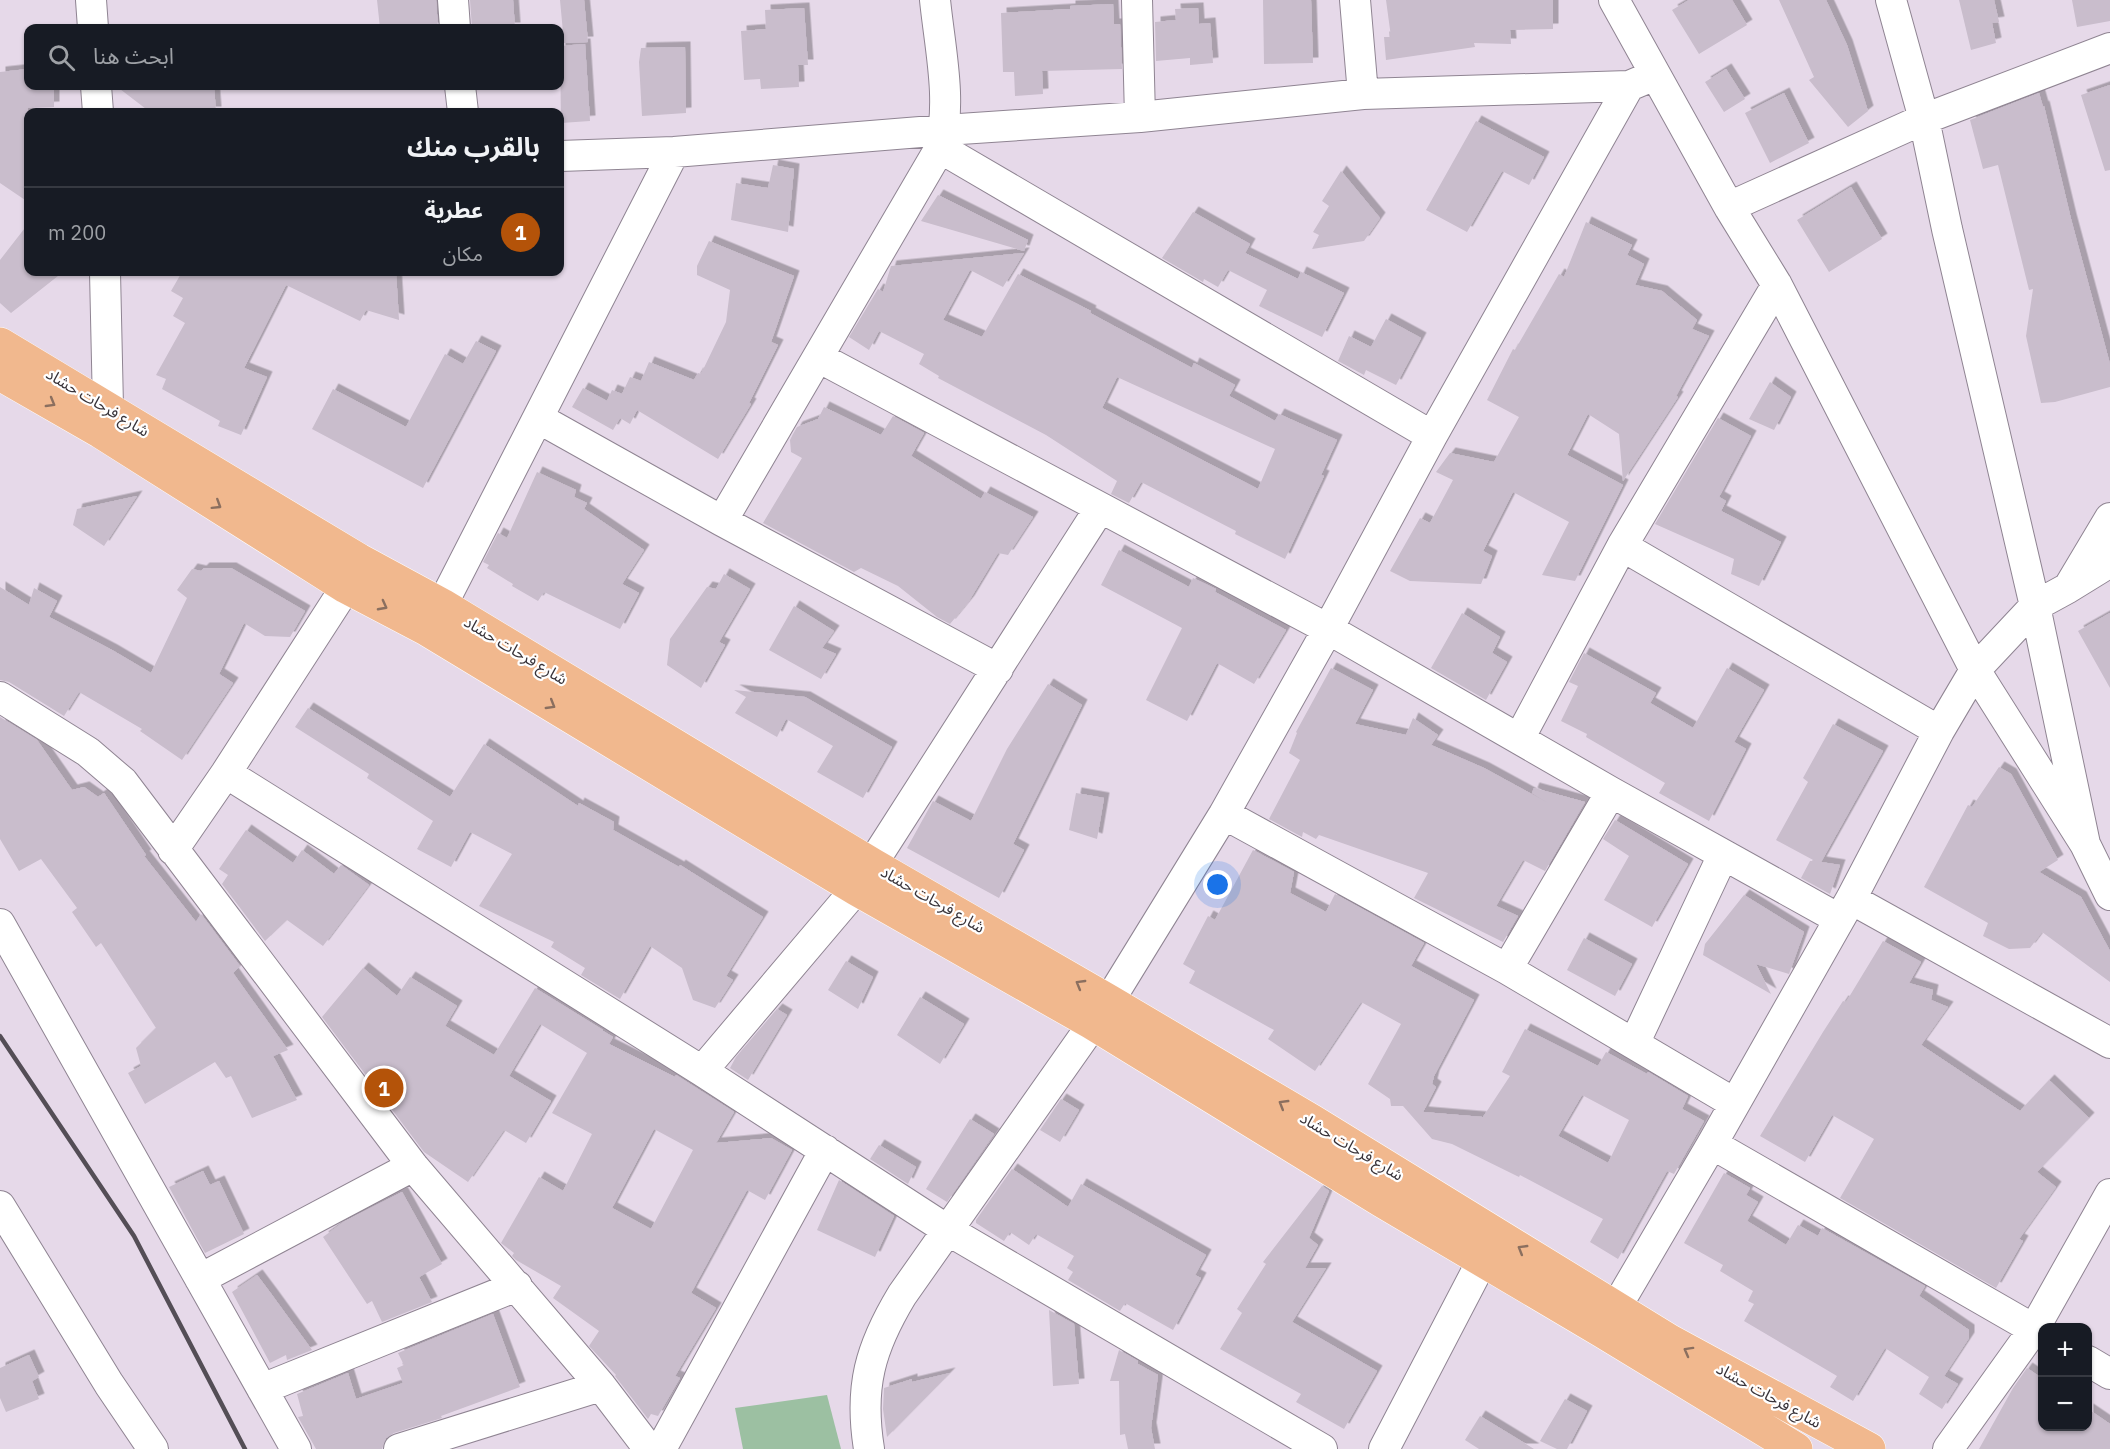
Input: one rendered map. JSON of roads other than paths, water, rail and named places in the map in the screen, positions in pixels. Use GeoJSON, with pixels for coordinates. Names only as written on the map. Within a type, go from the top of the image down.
{"type":"FeatureCollection","features":[{"type":"Feature","properties":{"kind":"main road","name":"شارع فرحات حشاد"},"geometry":{"type":"LineString","coordinates":[[0,344],[104,420],[353,573],[434,617],[865,877],[1101,1012],[1609,1319],[1796,1449]]}},
{"type":"Feature","properties":{"kind":"main road","name":"شارع فرحات حشاد"},"geometry":{"type":"LineString","coordinates":[[0,374],[104,420]]}},
{"type":"Feature","properties":{"kind":"main road","name":"شارع فرحات حشاد"},"geometry":{"type":"LineString","coordinates":[[1389,1187],[1482,1261],[1609,1319],[1670,1341],[1869,1449]]}},
{"type":"Feature","properties":{"kind":"street"},"geometry":{"type":"LineString","coordinates":[[91,0],[93,24]]}},
{"type":"Feature","properties":{"kind":"street"},"geometry":{"type":"LineString","coordinates":[[453,0],[455,24]]}},
{"type":"Feature","properties":{"kind":"street"},"geometry":{"type":"LineString","coordinates":[[722,521],[943,139],[946,108],[935,0]]}},
{"type":"Feature","properties":{"kind":"street"},"geometry":{"type":"LineString","coordinates":[[1137,0],[1140,117]]}},
{"type":"Feature","properties":{"kind":"street"},"geometry":{"type":"LineString","coordinates":[[1355,0],[1363,94]]}},
{"type":"Feature","properties":{"kind":"street"},"geometry":{"type":"LineString","coordinates":[[1614,0],[1642,81],[1729,207],[1777,285],[1975,670],[2085,844],[2110,895]]}},
{"type":"Feature","properties":{"kind":"street"},"geometry":{"type":"LineString","coordinates":[[1891,0],[1924,119],[1947,229],[2035,606],[2085,844]]}},
{"type":"Feature","properties":{"kind":"street"},"geometry":{"type":"LineString","coordinates":[[1729,207],[1924,119],[2110,48]]}},
{"type":"Feature","properties":{"kind":"street"},"geometry":{"type":"LineString","coordinates":[[564,156],[943,139],[1363,94],[1642,81]]}},
{"type":"Feature","properties":{"kind":"street"},"geometry":{"type":"LineString","coordinates":[[869,1449],[864,1405],[867,1377],[881,1335],[902,1295],[1101,1012],[1224,814],[1432,436],[1642,81]]}},
{"type":"Feature","properties":{"kind":"street"},"geometry":{"type":"LineString","coordinates":[[96,90],[98,108]]}},
{"type":"Feature","properties":{"kind":"street"},"geometry":{"type":"LineString","coordinates":[[460,90],[463,108]]}},
{"type":"Feature","properties":{"kind":"street"},"geometry":{"type":"LineString","coordinates":[[943,139],[1432,436]]}},
{"type":"Feature","properties":{"kind":"street"},"geometry":{"type":"LineString","coordinates":[[434,617],[674,152]]}},
{"type":"Feature","properties":{"kind":"street"},"geometry":{"type":"LineString","coordinates":[[104,420],[105,276]]}},
{"type":"Feature","properties":{"kind":"street"},"geometry":{"type":"LineString","coordinates":[[1519,739],[1622,546],[1777,285]]}},
{"type":"Feature","properties":{"kind":"street"},"geometry":{"type":"LineString","coordinates":[[818,357],[1328,628],[1723,855],[1845,909],[2110,1043]]}},
{"type":"Feature","properties":{"kind":"street"},"geometry":{"type":"LineString","coordinates":[[538,418],[722,521],[998,669]]}},
{"type":"Feature","properties":{"kind":"street"},"geometry":{"type":"LineString","coordinates":[[702,1071],[865,877],[1100,508]]}},
{"type":"Feature","properties":{"kind":"street"},"geometry":{"type":"LineString","coordinates":[[2068,588],[2110,518]]}},
{"type":"Feature","properties":{"kind":"street"},"geometry":{"type":"LineString","coordinates":[[1622,546],[1939,730]]}},
{"type":"Feature","properties":{"kind":"street"},"geometry":{"type":"LineString","coordinates":[[1609,1319],[1712,1144],[1845,909],[1939,730],[1975,670],[2035,606],[2110,562]]}},
{"type":"Feature","properties":{"kind":"street"},"geometry":{"type":"LineString","coordinates":[[173,850],[226,773],[353,573]]}},
{"type":"Feature","properties":{"kind":"street"},"geometry":{"type":"LineString","coordinates":[[0,697],[88,752],[123,782],[413,1166],[601,1386],[649,1449]]}},
{"type":"Feature","properties":{"kind":"street"},"geometry":{"type":"LineString","coordinates":[[226,773],[702,1071],[949,1231],[1278,1436],[1322,1449]]}},
{"type":"Feature","properties":{"kind":"street"},"geometry":{"type":"LineString","coordinates":[[1507,969],[1611,792]]}},
{"type":"Feature","properties":{"kind":"street"},"geometry":{"type":"LineString","coordinates":[[1224,814],[1507,969],[1734,1103]]}},
{"type":"Feature","properties":{"kind":"street"},"geometry":{"type":"LineString","coordinates":[[1634,1044],[1723,855]]}},
{"type":"Feature","properties":{"kind":"street"},"geometry":{"type":"LineString","coordinates":[[0,924],[296,1449]]}},
{"type":"Feature","properties":{"kind":"street"},"geometry":{"type":"LineString","coordinates":[[1712,1144],[2038,1331],[1948,1449]]}},
{"type":"Feature","properties":{"kind":"street"},"geometry":{"type":"LineString","coordinates":[[661,1449],[825,1150]]}},
{"type":"Feature","properties":{"kind":"street"},"geometry":{"type":"LineString","coordinates":[[200,1279],[413,1166]]}},
{"type":"Feature","properties":{"kind":"street"},"geometry":{"type":"LineString","coordinates":[[2042,1323],[2110,1194]]}},
{"type":"Feature","properties":{"kind":"street"},"geometry":{"type":"LineString","coordinates":[[0,1206],[109,1384],[153,1449]]}},
{"type":"Feature","properties":{"kind":"street"},"geometry":{"type":"LineString","coordinates":[[1384,1449],[1482,1261]]}},
{"type":"Feature","properties":{"kind":"street"},"geometry":{"type":"LineString","coordinates":[[262,1389],[517,1286]]}},
{"type":"Feature","properties":{"kind":"street"},"geometry":{"type":"LineString","coordinates":[[2092,1363],[2110,1374]]}},
{"type":"Feature","properties":{"kind":"street"},"geometry":{"type":"LineString","coordinates":[[399,1449],[601,1386]]}},
{"type":"Feature","properties":{"kind":"railway"},"geometry":{"type":"LineString","coordinates":[[0,1036],[134,1236],[245,1449]]}},
{"type":"Feature","properties":{"kind":"place","name":"عطرية"},"geometry":{"type":"Point","coordinates":[384,1088]}}]}
